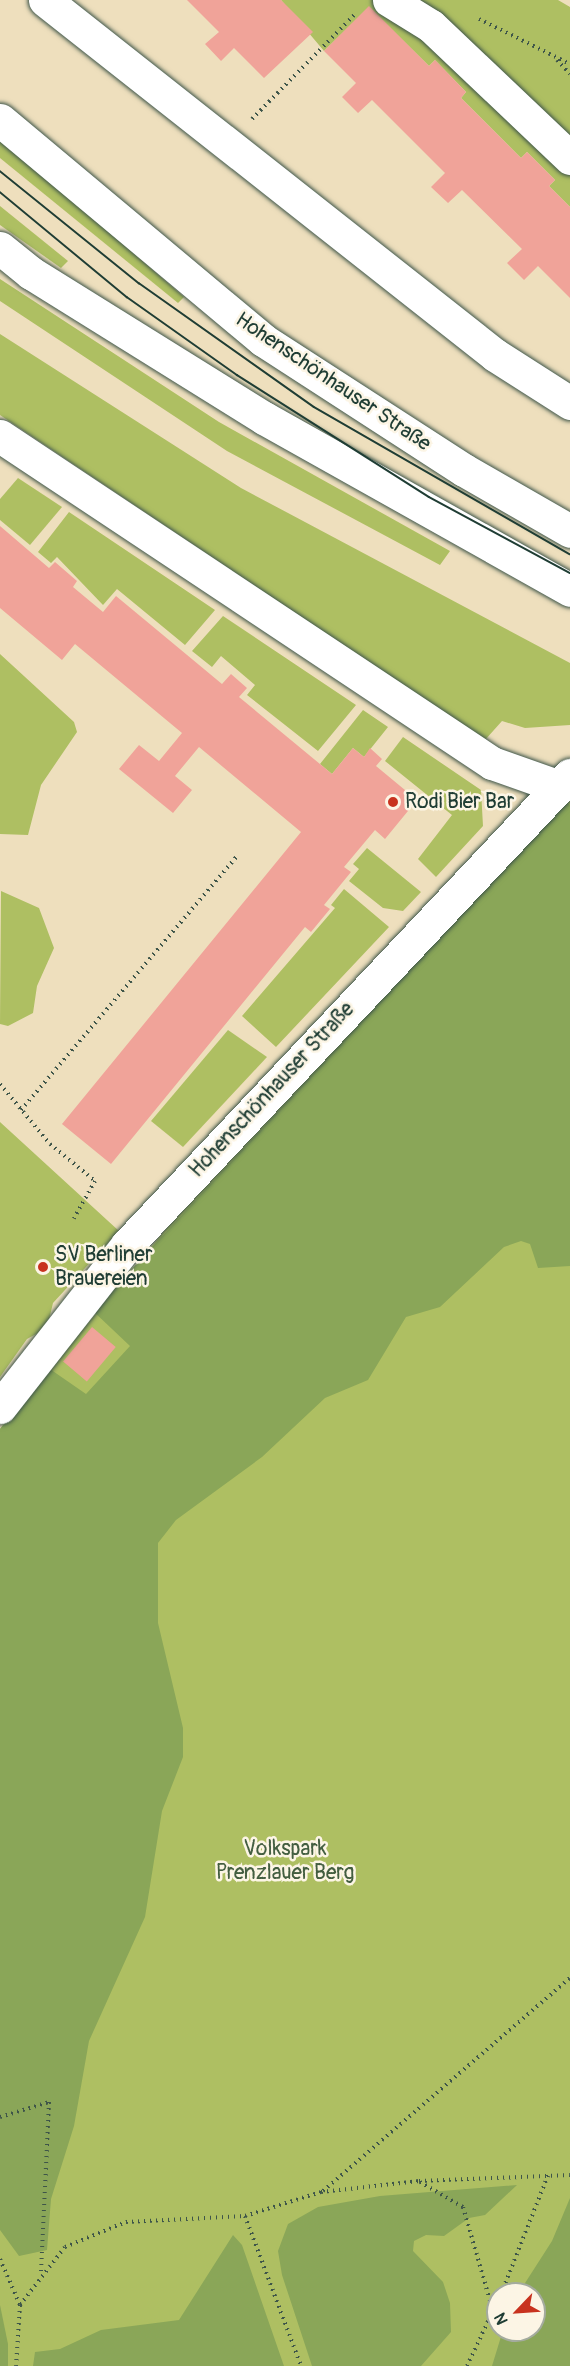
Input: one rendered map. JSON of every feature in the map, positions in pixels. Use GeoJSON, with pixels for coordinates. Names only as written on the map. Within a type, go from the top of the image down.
{"type":"FeatureCollection","features":[{"type":"Feature","properties":{"kind":"street"},"geometry":{"type":"LineString","coordinates":[[45,0],[495,355],[570,403]]}},
{"type":"Feature","properties":{"kind":"street"},"geometry":{"type":"LineString","coordinates":[[376,4],[431,26],[570,158]]}},
{"type":"Feature","properties":{"kind":"street","name":"Hohenschönhauser Straße"},"geometry":{"type":"LineString","coordinates":[[0,120],[263,340],[464,470],[570,531]]}},
{"type":"Feature","properties":{"kind":"street"},"geometry":{"type":"LineString","coordinates":[[0,248],[31,273],[264,418],[570,590]]}},
{"type":"Feature","properties":{"kind":"street","name":"Hohenschönhauser Straße"},"geometry":{"type":"LineString","coordinates":[[0,436],[492,763],[564,780],[127,1245],[0,1407]]}},
{"type":"Feature","properties":{"kind":"path"},"geometry":{"type":"LineString","coordinates":[[249,123],[376,4]]}},
{"type":"Feature","properties":{"kind":"path"},"geometry":{"type":"LineString","coordinates":[[476,17],[570,64]]}},
{"type":"Feature","properties":{"kind":"path"},"geometry":{"type":"LineString","coordinates":[[556,59],[570,74]]}},
{"type":"Feature","properties":{"kind":"path"},"geometry":{"type":"LineString","coordinates":[[21,1110],[236,856]]}},
{"type":"Feature","properties":{"kind":"path"},"geometry":{"type":"LineString","coordinates":[[0,1084],[50,1144],[95,1181],[74,1218]]}},
{"type":"Feature","properties":{"kind":"path"},"geometry":{"type":"LineString","coordinates":[[321,2192],[570,1978]]}},
{"type":"Feature","properties":{"kind":"path"},"geometry":{"type":"LineString","coordinates":[[0,2117],[49,2102],[41,2274]]}},
{"type":"Feature","properties":{"kind":"path"},"geometry":{"type":"LineString","coordinates":[[506,2282],[548,2175]]}},
{"type":"Feature","properties":{"kind":"path"},"geometry":{"type":"LineString","coordinates":[[20,2305],[41,2274],[65,2247],[126,2222],[245,2216],[321,2192],[419,2181],[570,2175]]}},
{"type":"Feature","properties":{"kind":"path"},"geometry":{"type":"LineString","coordinates":[[419,2181],[463,2207],[486,2287]]}},
{"type":"Feature","properties":{"kind":"path"},"geometry":{"type":"LineString","coordinates":[[245,2216],[301,2366]]}},
{"type":"Feature","properties":{"kind":"path"},"geometry":{"type":"LineString","coordinates":[[0,2259],[20,2305],[16,2366]]}},
{"type":"Feature","properties":{"kind":"path"},"geometry":{"type":"LineString","coordinates":[[467,2366],[486,2326]]}},
{"type":"Feature","properties":{"kind":"green space"},"geometry":{"type":"Polygon","coordinates":[[[281,0],[558,0],[570,7],[570,207],[549,186],[555,180],[527,152],[521,158],[461,98],[466,92],[435,60],[429,66],[369,7],[324,51],[281,0]]]}},
{"type":"Feature","properties":{"kind":"green space"},"geometry":{"type":"Polygon","coordinates":[[[0,140],[184,297],[178,303],[0,158],[0,140]]]}},
{"type":"Feature","properties":{"kind":"green space"},"geometry":{"type":"Polygon","coordinates":[[[0,206],[68,261],[61,268],[0,225],[0,206]]]}},
{"type":"Feature","properties":{"kind":"green space"},"geometry":{"type":"Polygon","coordinates":[[[0,279],[219,422],[450,551],[440,565],[227,451],[0,301],[0,279]]]}},
{"type":"Feature","properties":{"kind":"green space"},"geometry":{"type":"Polygon","coordinates":[[[0,334],[241,488],[570,663],[570,725],[525,728],[502,721],[485,740],[0,415],[0,334]]]}},
{"type":"Feature","properties":{"kind":"green space"},"geometry":{"type":"Polygon","coordinates":[[[18,478],[62,507],[30,545],[0,520],[0,499],[18,478]]]}},
{"type":"Feature","properties":{"kind":"green space"},"geometry":{"type":"Polygon","coordinates":[[[69,512],[215,610],[185,645],[117,589],[103,605],[57,557],[51,563],[38,552],[69,512]]]}},
{"type":"Feature","properties":{"kind":"green space"},"geometry":{"type":"Polygon","coordinates":[[[223,616],[356,705],[318,751],[247,695],[255,685],[221,656],[212,667],[192,651],[223,616]]]}},
{"type":"Feature","properties":{"kind":"green space"},"geometry":{"type":"Polygon","coordinates":[[[0,654],[74,722],[77,732],[41,785],[28,835],[0,834],[0,654]]]}},
{"type":"Feature","properties":{"kind":"green space"},"geometry":{"type":"Polygon","coordinates":[[[363,710],[388,727],[364,757],[353,748],[332,774],[320,764],[363,710]]]}},
{"type":"Feature","properties":{"kind":"green space"},"geometry":{"type":"Polygon","coordinates":[[[403,737],[481,790],[483,826],[436,877],[418,859],[452,815],[385,761],[403,737]]]}},
{"type":"Feature","properties":{"kind":"green space","name":"Volkspark Prenzlauer Berg"},"geometry":{"type":"Polygon","coordinates":[[[570,797],[570,2366],[0,2366],[0,1429],[167,1228],[570,797]]]}},
{"type":"Feature","properties":{"kind":"green space"},"geometry":{"type":"Polygon","coordinates":[[[565,802],[570,805],[570,1266],[538,1268],[530,1244],[521,1241],[504,1247],[440,1307],[406,1317],[368,1380],[325,1398],[262,1457],[176,1520],[158,1543],[158,1623],[183,1728],[183,1757],[162,1811],[145,1917],[89,2041],[74,2126],[51,2199],[47,2250],[19,2256],[0,2230],[0,1429],[47,1367],[86,1394],[130,1346],[93,1311],[565,802]]]}},
{"type":"Feature","properties":{"kind":"green space"},"geometry":{"type":"Polygon","coordinates":[[[367,848],[421,892],[403,911],[383,908],[349,881],[359,869],[353,864],[367,848]]]}},
{"type":"Feature","properties":{"kind":"green space"},"geometry":{"type":"Polygon","coordinates":[[[344,889],[389,927],[276,1047],[242,1016],[335,908],[331,905],[344,889]]]}},
{"type":"Feature","properties":{"kind":"green space"},"geometry":{"type":"Polygon","coordinates":[[[1,891],[39,908],[54,948],[37,986],[33,1013],[8,1026],[0,1024],[1,891]]]}},
{"type":"Feature","properties":{"kind":"green space"},"geometry":{"type":"Polygon","coordinates":[[[228,1030],[267,1057],[183,1147],[151,1121],[228,1030]]]}},
{"type":"Feature","properties":{"kind":"green space","name":"SV Berliner Brauereien"},"geometry":{"type":"Polygon","coordinates":[[[0,1122],[119,1231],[53,1303],[47,1328],[27,1339],[0,1377],[0,1122]]]}},
{"type":"Feature","properties":{"kind":"green space"},"geometry":{"type":"Polygon","coordinates":[[[517,2185],[485,2215],[469,2218],[444,2236],[426,2235],[414,2241],[413,2251],[443,2282],[450,2303],[451,2332],[421,2366],[312,2366],[282,2275],[278,2251],[288,2224],[318,2207],[380,2196],[517,2185]]]}},
{"type":"Feature","properties":{"kind":"green space"},"geometry":{"type":"Polygon","coordinates":[[[570,2198],[570,2366],[492,2366],[499,2342],[546,2342],[546,2282],[526,2282],[552,2241],[570,2198]]]}},
{"type":"Feature","properties":{"kind":"green space"},"geometry":{"type":"Polygon","coordinates":[[[233,2235],[242,2245],[284,2366],[33,2366],[35,2352],[60,2349],[101,2330],[179,2320],[233,2235]]]}},
{"type":"Feature","properties":{"kind":"green space"},"geometry":{"type":"Polygon","coordinates":[[[0,2305],[8,2344],[8,2366],[0,2366],[0,2305]]]}},
{"type":"Feature","properties":{"kind":"building"},"geometry":{"type":"Polygon","coordinates":[[[187,0],[281,0],[313,32],[264,78],[234,48],[221,61],[205,44],[219,32],[187,0]]]}},
{"type":"Feature","properties":{"kind":"building"},"geometry":{"type":"Polygon","coordinates":[[[369,6],[429,66],[435,60],[466,92],[461,98],[521,158],[527,152],[555,180],[549,186],[570,207],[570,298],[538,266],[524,280],[507,263],[522,249],[462,190],[448,203],[431,187],[445,173],[372,100],[358,113],[342,97],[356,83],[324,51],[369,6]]]}},
{"type":"Feature","properties":{"kind":"building"},"geometry":{"type":"Polygon","coordinates":[[[0,526],[49,568],[55,562],[77,581],[73,587],[103,612],[116,596],[222,684],[231,674],[247,688],[239,697],[332,774],[353,748],[364,757],[370,748],[382,759],[376,766],[417,800],[385,839],[375,830],[344,867],[351,872],[324,905],[330,909],[311,932],[305,927],[111,1164],[62,1124],[301,832],[199,747],[175,776],[192,790],[173,813],[119,769],[139,745],[159,761],[182,733],[75,644],[62,660],[0,608],[0,526]]]}},
{"type":"Feature","properties":{"kind":"building"},"geometry":{"type":"Polygon","coordinates":[[[92,1327],[116,1347],[87,1381],[63,1361],[92,1327]]]}},
{"type":"Feature","properties":{"kind":"tram line"},"geometry":{"type":"LineString","coordinates":[[0,171],[139,283],[314,407],[570,554]]}},
{"type":"Feature","properties":{"kind":"tram line"},"geometry":{"type":"LineString","coordinates":[[0,192],[127,297],[237,375],[429,497],[570,573]]}},
{"type":"Feature","properties":{"kind":"place","name":"Rodi Bier Bar"},"geometry":{"type":"Point","coordinates":[393,802]}},
{"type":"Feature","properties":{"kind":"place","name":"SV Berliner Brauereien"},"geometry":{"type":"Point","coordinates":[43,1267]}}]}
